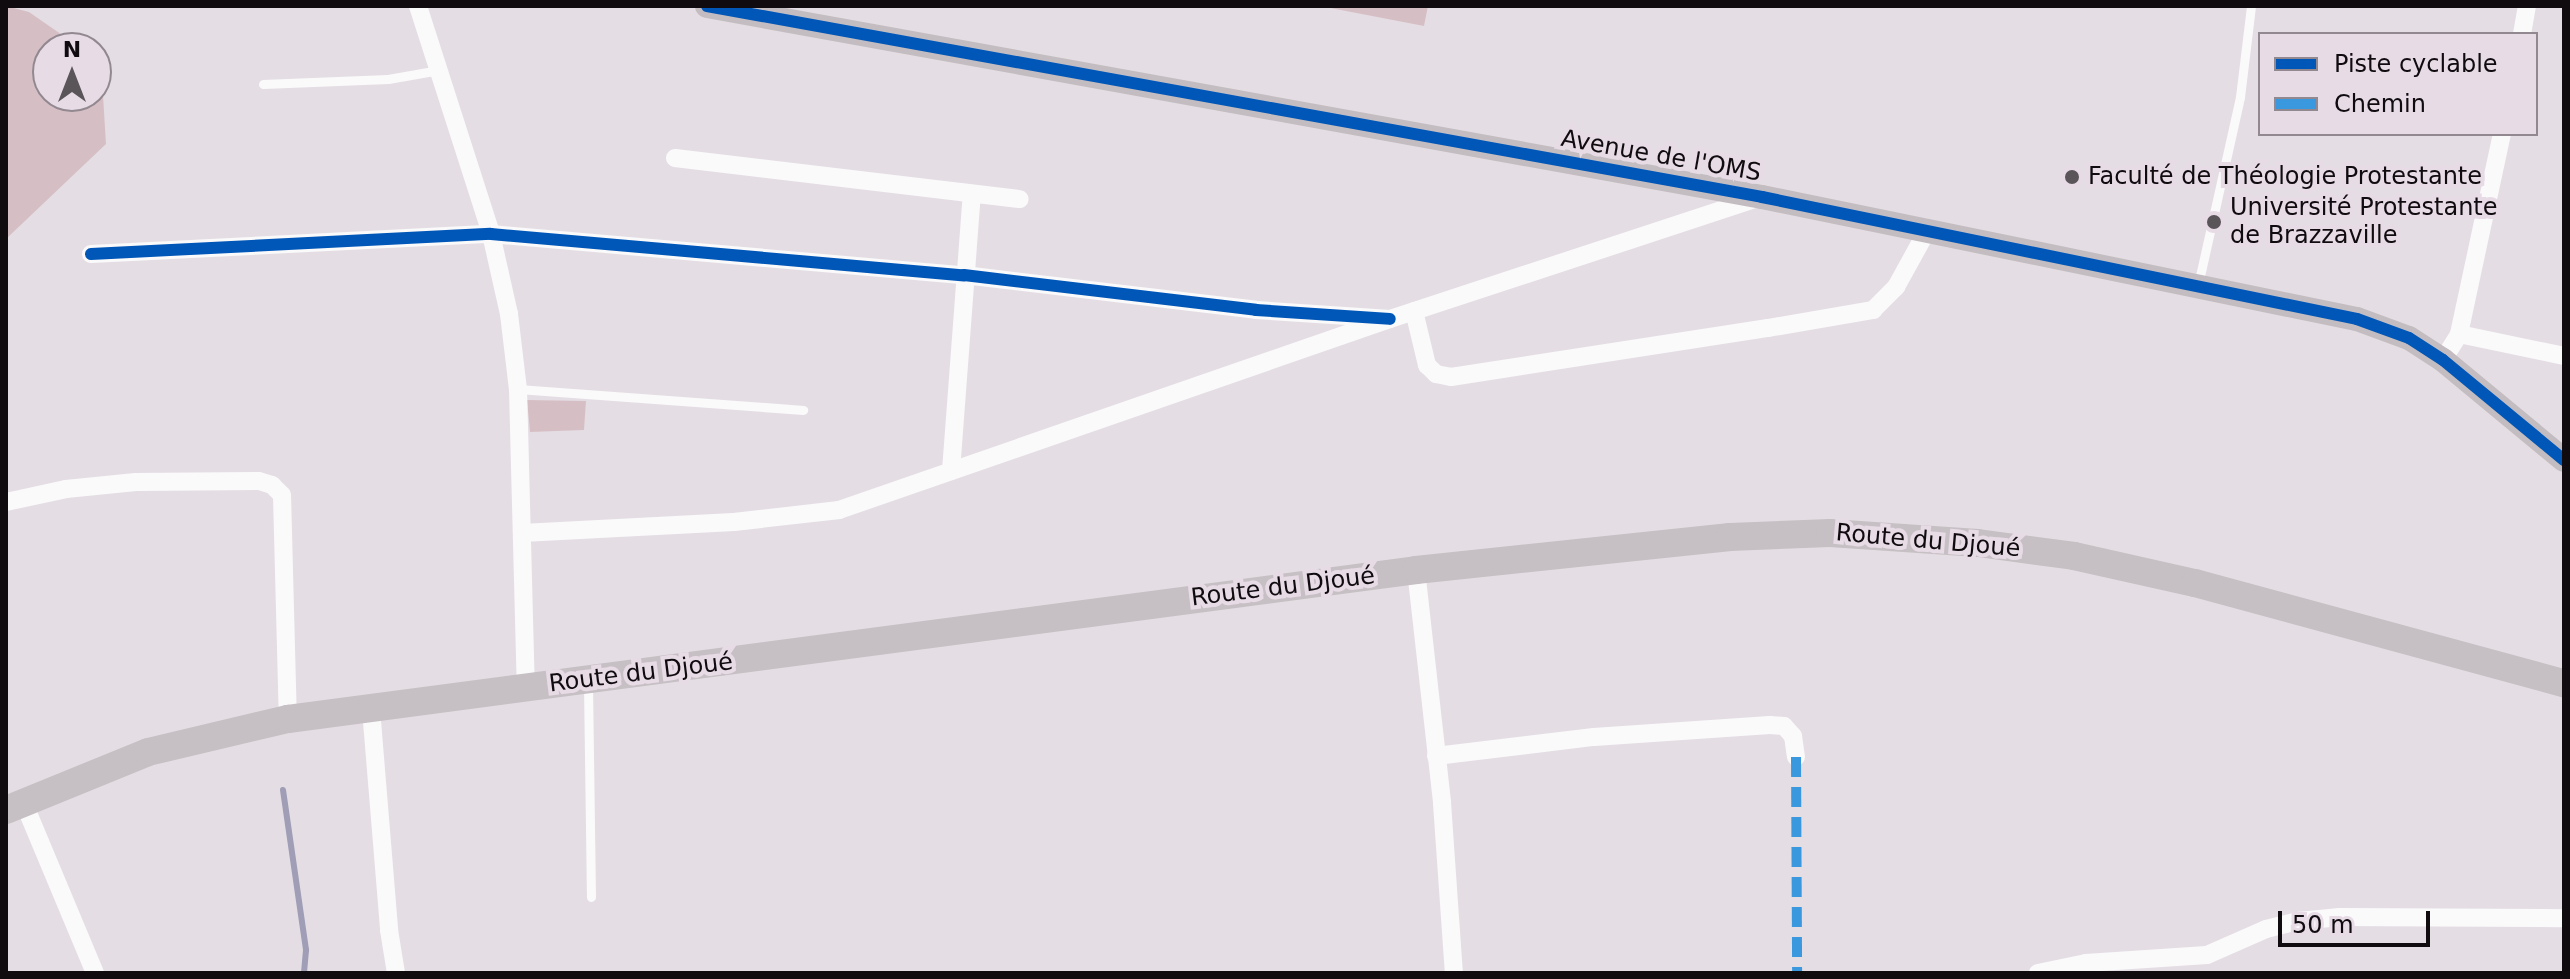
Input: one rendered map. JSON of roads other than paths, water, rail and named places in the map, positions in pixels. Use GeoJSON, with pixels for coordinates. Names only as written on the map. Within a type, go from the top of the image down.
{"type":"FeatureCollection","features":[{"type":"Feature","properties":{"kind":"main road","name":"Route du Djoué"},"geometry":{"type":"LineString","coordinates":[[15,805],[148,752],[288,719],[1416,570],[1730,537],[1830,533],[1978,543],[2074,556],[2195,583],[2564,683]]}},
{"type":"Feature","properties":{"kind":"street"},"geometry":{"type":"LineString","coordinates":[[418,6],[491,234],[509,314],[518,389],[526,687]]}},
{"type":"Feature","properties":{"kind":"street","name":"Avenue de l'OMS"},"geometry":{"type":"LineString","coordinates":[[707,6],[1762,197],[2357,319],[2409,338],[2443,360],[2564,460]]}},
{"type":"Feature","properties":{"kind":"street"},"geometry":{"type":"LineString","coordinates":[[2522,32],[2527,6]]}},
{"type":"Feature","properties":{"kind":"street"},"geometry":{"type":"LineString","coordinates":[[2443,360],[2459,334],[2502,136]]}},
{"type":"Feature","properties":{"kind":"street"},"geometry":{"type":"LineString","coordinates":[[675,158],[1020,199]]}},
{"type":"Feature","properties":{"kind":"street"},"geometry":{"type":"LineString","coordinates":[[951,471],[972,194]]}},
{"type":"Feature","properties":{"kind":"street"},"geometry":{"type":"LineString","coordinates":[[522,533],[822,514],[1390,319],[1762,197]]}},
{"type":"Feature","properties":{"kind":"street"},"geometry":{"type":"LineString","coordinates":[[1414,311],[1427,365],[1436,374],[1451,377],[1753,330],[1873,310],[1896,287],[1928,229]]}},
{"type":"Feature","properties":{"kind":"street"},"geometry":{"type":"LineString","coordinates":[[91,254],[491,234],[964,275],[1256,310],[1390,319]]}},
{"type":"Feature","properties":{"kind":"street"},"geometry":{"type":"LineString","coordinates":[[2459,334],[2564,356]]}},
{"type":"Feature","properties":{"kind":"street"},"geometry":{"type":"LineString","coordinates":[[6,502],[66,489],[136,482],[259,481],[272,485],[282,495],[288,719]]}},
{"type":"Feature","properties":{"kind":"street"},"geometry":{"type":"LineString","coordinates":[[1416,570],[1436,756],[1454,973]]}},
{"type":"Feature","properties":{"kind":"street"},"geometry":{"type":"LineString","coordinates":[[371,709],[389,930],[396,973]]}},
{"type":"Feature","properties":{"kind":"street"},"geometry":{"type":"LineString","coordinates":[[1436,756],[1594,737],[1770,725],[1784,726],[1793,736],[1796,757]]}},
{"type":"Feature","properties":{"kind":"street"},"geometry":{"type":"LineString","coordinates":[[15,805],[95,973]]}},
{"type":"Feature","properties":{"kind":"street"},"geometry":{"type":"LineString","coordinates":[[2038,973],[2207,955],[2266,929],[2299,921],[2340,917],[2564,918]]}},
{"type":"Feature","properties":{"kind":"lane"},"geometry":{"type":"LineString","coordinates":[[2198,286],[2240,97],[2251,6]]}},
{"type":"Feature","properties":{"kind":"lane"},"geometry":{"type":"LineString","coordinates":[[263,84],[388,79],[439,70]]}},
{"type":"Feature","properties":{"kind":"lane"},"geometry":{"type":"LineString","coordinates":[[518,389],[803,410]]}},
{"type":"Feature","properties":{"kind":"lane"},"geometry":{"type":"LineString","coordinates":[[588,680],[591,897]]}},
{"type":"Feature","properties":{"kind":"waterway"},"geometry":{"type":"LineString","coordinates":[[283,790],[306,950],[304,973]]}},
{"type":"Feature","properties":{"kind":"place","name":"Faculté de Théologie Protestante"},"geometry":{"type":"Point","coordinates":[2072,177]}},
{"type":"Feature","properties":{"kind":"place","name":"Université Protestante de Brazzaville"},"geometry":{"type":"Point","coordinates":[2214,222]}}]}
